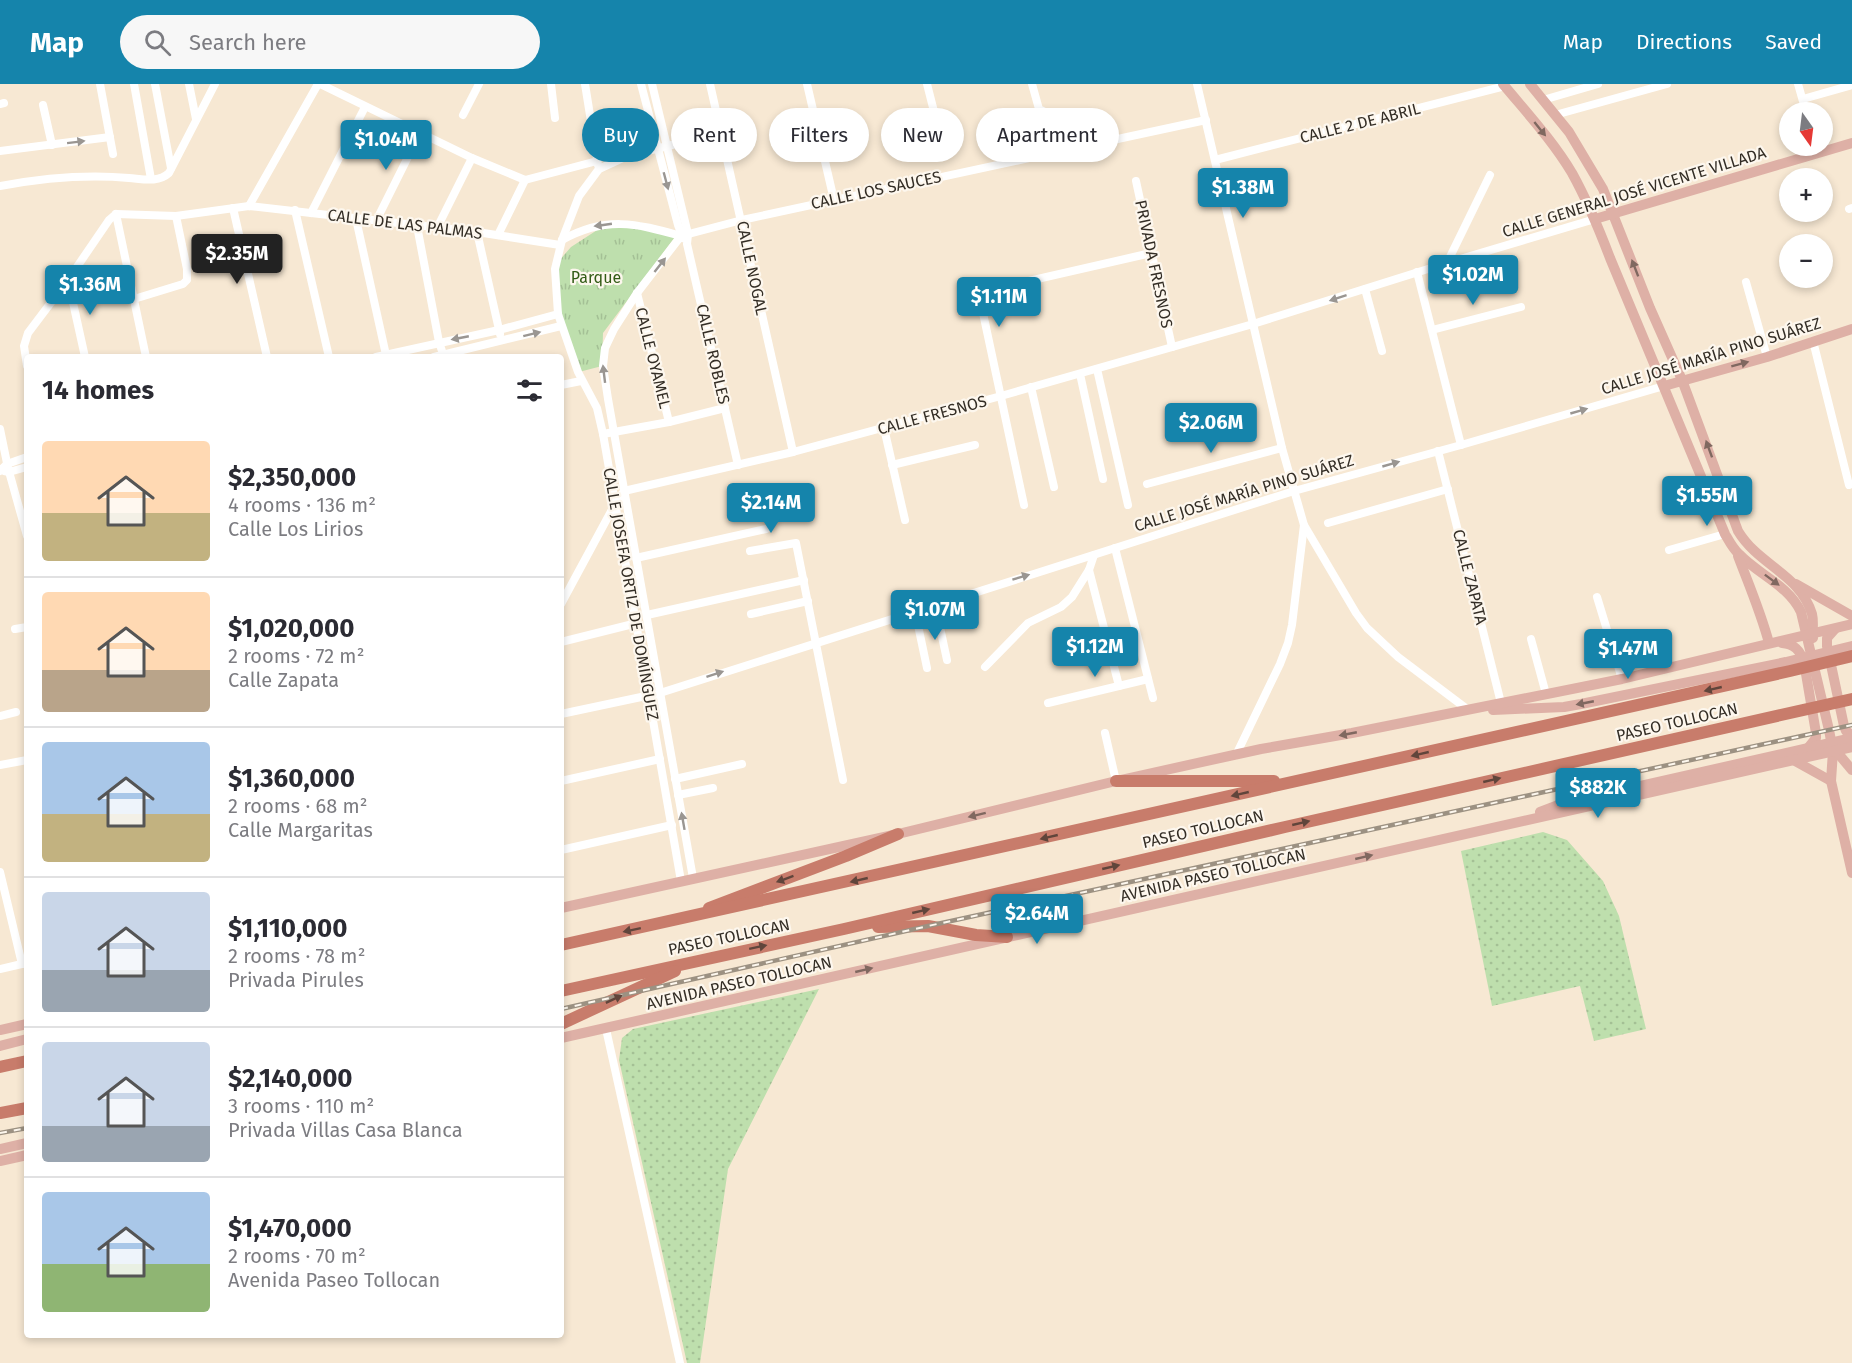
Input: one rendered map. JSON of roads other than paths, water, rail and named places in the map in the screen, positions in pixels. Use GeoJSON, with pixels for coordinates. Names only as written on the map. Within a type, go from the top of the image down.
{"type":"FeatureCollection","features":[{"type":"Feature","properties":{"kind":"highway","name":"PASEO TOLLOCAN"},"geometry":{"type":"LineString","coordinates":[[564,944],[1297,782],[1837,655],[1852,656]]}},
{"type":"Feature","properties":{"kind":"highway","name":"PASEO TOLLOCAN"},"geometry":{"type":"LineString","coordinates":[[564,990],[1850,700]]}},
{"type":"Feature","properties":{"kind":"highway"},"geometry":{"type":"LineString","coordinates":[[1116,781],[1297,782]]}},
{"type":"Feature","properties":{"kind":"highway"},"geometry":{"type":"LineString","coordinates":[[689,918],[722,902],[898,834]]}},
{"type":"Feature","properties":{"kind":"highway"},"geometry":{"type":"LineString","coordinates":[[844,928],[928,926],[976,935],[1007,937]]}},
{"type":"Feature","properties":{"kind":"highway"},"geometry":{"type":"LineString","coordinates":[[564,1023],[701,960]]}},
{"type":"Feature","properties":{"kind":"highway"},"geometry":{"type":"LineString","coordinates":[[0,1067],[24,1062]]}},
{"type":"Feature","properties":{"kind":"highway"},"geometry":{"type":"LineString","coordinates":[[0,1113],[24,1108]]}},
{"type":"Feature","properties":{"kind":"main road"},"geometry":{"type":"LineString","coordinates":[[1530,84],[1569,132],[1603,189],[1650,308],[1682,380],[1738,531],[1746,544],[1759,556],[1794,582],[1852,616]]}},
{"type":"Feature","properties":{"kind":"main road"},"geometry":{"type":"LineString","coordinates":[[1504,85],[1558,151],[1571,171],[1595,219],[1725,534],[1737,553],[1772,642]]}},
{"type":"Feature","properties":{"kind":"main road","name":"CALLE GENERAL JOSÉ VICENTE VILLADA"},"geometry":{"type":"LineString","coordinates":[[1833,146],[1852,143]]}},
{"type":"Feature","properties":{"kind":"main road","name":"CALLE GENERAL JOSÉ VICENTE VILLADA"},"geometry":{"type":"LineString","coordinates":[[1595,219],[1795,156]]}},
{"type":"Feature","properties":{"kind":"main road","name":"CALLE JOSÉ MARÍA PINO SUÁREZ"},"geometry":{"type":"LineString","coordinates":[[1664,386],[1767,357],[1852,329]]}},
{"type":"Feature","properties":{"kind":"main road"},"geometry":{"type":"LineString","coordinates":[[1737,553],[1793,598],[1810,635],[1834,751],[1831,781],[1852,873]]}},
{"type":"Feature","properties":{"kind":"main road"},"geometry":{"type":"LineString","coordinates":[[1794,582],[1812,615],[1810,635]]}},
{"type":"Feature","properties":{"kind":"main road"},"geometry":{"type":"LineString","coordinates":[[564,907],[898,834],[1116,781],[1622,679],[1852,624]]}},
{"type":"Feature","properties":{"kind":"main road"},"geometry":{"type":"LineString","coordinates":[[1838,627],[1827,638],[1827,646],[1844,726],[1852,736]]}},
{"type":"Feature","properties":{"kind":"main road"},"geometry":{"type":"LineString","coordinates":[[1772,642],[1792,645],[1803,657],[1816,738],[1795,761],[1831,781]]}},
{"type":"Feature","properties":{"kind":"main road"},"geometry":{"type":"LineString","coordinates":[[1837,655],[1852,646]]}},
{"type":"Feature","properties":{"kind":"main road"},"geometry":{"type":"LineString","coordinates":[[1467,709],[1478,711],[1581,705],[1788,667]]}},
{"type":"Feature","properties":{"kind":"main road","name":"AVENIDA PASEO TOLLOCAN"},"geometry":{"type":"LineString","coordinates":[[1521,822],[1536,813],[1562,804],[1852,736]]}},
{"type":"Feature","properties":{"kind":"main road","name":"AVENIDA PASEO TOLLOCAN"},"geometry":{"type":"LineString","coordinates":[[564,1037],[1852,747]]}},
{"type":"Feature","properties":{"kind":"main road"},"geometry":{"type":"LineString","coordinates":[[1834,751],[1852,770]]}},
{"type":"Feature","properties":{"kind":"main road"},"geometry":{"type":"LineString","coordinates":[[0,1030],[24,1025]]}},
{"type":"Feature","properties":{"kind":"main road"},"geometry":{"type":"LineString","coordinates":[[0,1046],[24,1041]]}},
{"type":"Feature","properties":{"kind":"main road"},"geometry":{"type":"LineString","coordinates":[[0,1149],[24,1144]]}},
{"type":"Feature","properties":{"kind":"main road"},"geometry":{"type":"LineString","coordinates":[[0,1161],[24,1156]]}},
{"type":"Feature","properties":{"kind":"street"},"geometry":{"type":"LineString","coordinates":[[100,84],[113,154]]}},
{"type":"Feature","properties":{"kind":"street"},"geometry":{"type":"LineString","coordinates":[[134,84],[151,179]]}},
{"type":"Feature","properties":{"kind":"street"},"geometry":{"type":"LineString","coordinates":[[155,84],[171,168]]}},
{"type":"Feature","properties":{"kind":"street"},"geometry":{"type":"LineString","coordinates":[[189,84],[196,119]]}},
{"type":"Feature","properties":{"kind":"street"},"geometry":{"type":"LineString","coordinates":[[0,186],[33,180],[96,175],[161,178],[169,173],[214,84]]}},
{"type":"Feature","properties":{"kind":"street"},"geometry":{"type":"LineString","coordinates":[[249,206],[319,84],[472,158],[525,180],[608,162]]}},
{"type":"Feature","properties":{"kind":"street"},"geometry":{"type":"LineString","coordinates":[[464,115],[479,84]]}},
{"type":"Feature","properties":{"kind":"street"},"geometry":{"type":"LineString","coordinates":[[551,84],[555,118]]}},
{"type":"Feature","properties":{"kind":"street"},"geometry":{"type":"LineString","coordinates":[[585,84],[598,165]]}},
{"type":"Feature","properties":{"kind":"street"},"geometry":{"type":"LineString","coordinates":[[641,84],[647,108]]}},
{"type":"Feature","properties":{"kind":"street"},"geometry":{"type":"LineString","coordinates":[[652,84],[667,145],[685,238]]}},
{"type":"Feature","properties":{"kind":"street","name":"CALLE NOGAL"},"geometry":{"type":"LineString","coordinates":[[710,84],[716,108]]}},
{"type":"Feature","properties":{"kind":"street"},"geometry":{"type":"LineString","coordinates":[[807,84],[834,200]]}},
{"type":"Feature","properties":{"kind":"street"},"geometry":{"type":"LineString","coordinates":[[927,84],[933,108]]}},
{"type":"Feature","properties":{"kind":"street"},"geometry":{"type":"LineString","coordinates":[[1032,84],[1039,108]]}},
{"type":"Feature","properties":{"kind":"street"},"geometry":{"type":"LineString","coordinates":[[1197,84],[1282,448],[1304,525],[1356,613],[1367,627],[1398,657],[1467,709]]}},
{"type":"Feature","properties":{"kind":"street"},"geometry":{"type":"LineString","coordinates":[[1543,100],[1598,84]]}},
{"type":"Feature","properties":{"kind":"street"},"geometry":{"type":"LineString","coordinates":[[1555,115],[1667,84]]}},
{"type":"Feature","properties":{"kind":"street"},"geometry":{"type":"LineString","coordinates":[[1798,84],[1804,102]]}},
{"type":"Feature","properties":{"kind":"street","name":"CALLE 2 DE ABRIL"},"geometry":{"type":"LineString","coordinates":[[1215,160],[1504,85]]}},
{"type":"Feature","properties":{"kind":"street"},"geometry":{"type":"LineString","coordinates":[[1803,99],[1852,85]]}},
{"type":"Feature","properties":{"kind":"street"},"geometry":{"type":"LineString","coordinates":[[43,105],[52,145]]}},
{"type":"Feature","properties":{"kind":"street"},"geometry":{"type":"LineString","coordinates":[[311,213],[365,107]]}},
{"type":"Feature","properties":{"kind":"street","name":"CALLE LOS SAUCES"},"geometry":{"type":"LineString","coordinates":[[1119,138],[1206,120]]}},
{"type":"Feature","properties":{"kind":"street"},"geometry":{"type":"LineString","coordinates":[[376,221],[420,133]]}},
{"type":"Feature","properties":{"kind":"street"},"geometry":{"type":"LineString","coordinates":[[0,152],[110,137]]}},
{"type":"Feature","properties":{"kind":"street"},"geometry":{"type":"LineString","coordinates":[[659,147],[671,144]]}},
{"type":"Feature","properties":{"kind":"street"},"geometry":{"type":"LineString","coordinates":[[659,154],[685,238]]}},
{"type":"Feature","properties":{"kind":"street"},"geometry":{"type":"LineString","coordinates":[[437,228],[472,158]]}},
{"type":"Feature","properties":{"kind":"street","name":"CALLE NOGAL"},"geometry":{"type":"LineString","coordinates":[[728,162],[793,452]]}},
{"type":"Feature","properties":{"kind":"street","name":"CALLE LOS SAUCES"},"geometry":{"type":"LineString","coordinates":[[685,238],[742,220],[1006,162]]}},
{"type":"Feature","properties":{"kind":"street","name":"CALLE JOSEFA ORTIZ DE DOMÍNGUEZ"},"geometry":{"type":"LineString","coordinates":[[598,165],[579,196],[561,243],[555,269],[558,314],[581,381],[593,398],[603,434],[681,881]]}},
{"type":"Feature","properties":{"kind":"street"},"geometry":{"type":"LineString","coordinates":[[1447,263],[1490,175]]}},
{"type":"Feature","properties":{"kind":"street"},"geometry":{"type":"LineString","coordinates":[[498,235],[525,180]]}},
{"type":"Feature","properties":{"kind":"street","name":"PRIVADA FRESNOS"},"geometry":{"type":"LineString","coordinates":[[1136,181],[1172,346]]}},
{"type":"Feature","properties":{"kind":"street","name":"CALLE DE LAS PALMAS"},"geometry":{"type":"LineString","coordinates":[[116,214],[176,216],[249,206],[561,243]]}},
{"type":"Feature","properties":{"kind":"street"},"geometry":{"type":"LineString","coordinates":[[233,208],[266,354]]}},
{"type":"Feature","properties":{"kind":"street"},"geometry":{"type":"LineString","coordinates":[[295,210],[328,354]]}},
{"type":"Feature","properties":{"kind":"street"},"geometry":{"type":"LineString","coordinates":[[24,354],[25,339],[109,220],[116,214],[145,354]]}},
{"type":"Feature","properties":{"kind":"street"},"geometry":{"type":"LineString","coordinates":[[134,299],[183,284],[187,280],[176,216]]}},
{"type":"Feature","properties":{"kind":"street"},"geometry":{"type":"LineString","coordinates":[[356,219],[386,354]]}},
{"type":"Feature","properties":{"kind":"street","name":"CALLE GENERAL JOSÉ VICENTE VILLADA"},"geometry":{"type":"LineString","coordinates":[[1253,324],[1595,219]]}},
{"type":"Feature","properties":{"kind":"street"},"geometry":{"type":"LineString","coordinates":[[561,243],[579,231],[611,224],[638,225],[685,238]]}},
{"type":"Feature","properties":{"kind":"street"},"geometry":{"type":"LineString","coordinates":[[417,226],[443,354]]}},
{"type":"Feature","properties":{"kind":"street"},"geometry":{"type":"LineString","coordinates":[[477,232],[502,341]]}},
{"type":"Feature","properties":{"kind":"street","name":"CALLE JOSEFA ORTIZ DE DOMÍNGUEZ"},"geometry":{"type":"LineString","coordinates":[[685,238],[637,293],[609,339],[603,357],[608,399],[693,878]]}},
{"type":"Feature","properties":{"kind":"street","name":"CALLE ROBLES"},"geometry":{"type":"LineString","coordinates":[[685,238],[738,465]]}},
{"type":"Feature","properties":{"kind":"street"},"geometry":{"type":"LineString","coordinates":[[1011,285],[1151,253]]}},
{"type":"Feature","properties":{"kind":"street"},"geometry":{"type":"LineString","coordinates":[[1417,272],[1461,445]]}},
{"type":"Feature","properties":{"kind":"street"},"geometry":{"type":"LineString","coordinates":[[68,280],[84,354]]}},
{"type":"Feature","properties":{"kind":"street"},"geometry":{"type":"LineString","coordinates":[[1746,282],[1767,357]]}},
{"type":"Feature","properties":{"kind":"street"},"geometry":{"type":"LineString","coordinates":[[977,285],[1024,505]]}},
{"type":"Feature","properties":{"kind":"street"},"geometry":{"type":"LineString","coordinates":[[1365,289],[1382,351]]}},
{"type":"Feature","properties":{"kind":"street","name":"CALLE OYAMEL"},"geometry":{"type":"LineString","coordinates":[[637,293],[669,422]]}},
{"type":"Feature","properties":{"kind":"street"},"geometry":{"type":"LineString","coordinates":[[1432,330],[1521,307]]}},
{"type":"Feature","properties":{"kind":"street"},"geometry":{"type":"LineString","coordinates":[[390,354],[499,330],[558,314]]}},
{"type":"Feature","properties":{"kind":"street","name":"CALLE FRESNOS"},"geometry":{"type":"LineString","coordinates":[[624,491],[793,452],[884,428],[1253,324]]}},
{"type":"Feature","properties":{"kind":"street"},"geometry":{"type":"LineString","coordinates":[[452,354],[561,326]]}},
{"type":"Feature","properties":{"kind":"street"},"geometry":{"type":"LineString","coordinates":[[1813,341],[1849,485]]}},
{"type":"Feature","properties":{"kind":"street"},"geometry":{"type":"LineString","coordinates":[[1096,369],[1128,505]]}},
{"type":"Feature","properties":{"kind":"street"},"geometry":{"type":"LineString","coordinates":[[1080,374],[1102,479]]}},
{"type":"Feature","properties":{"kind":"street"},"geometry":{"type":"LineString","coordinates":[[564,384],[581,381]]}},
{"type":"Feature","properties":{"kind":"street","name":"CALLE JOSÉ MARÍA PINO SUÁREZ"},"geometry":{"type":"LineString","coordinates":[[564,713],[660,693],[1294,491],[1664,386]]}},
{"type":"Feature","properties":{"kind":"street"},"geometry":{"type":"LineString","coordinates":[[1031,387],[1054,487]]}},
{"type":"Feature","properties":{"kind":"street"},"geometry":{"type":"LineString","coordinates":[[603,434],[669,422],[725,408]]}},
{"type":"Feature","properties":{"kind":"street"},"geometry":{"type":"LineString","coordinates":[[884,428],[905,520]]}},
{"type":"Feature","properties":{"kind":"street"},"geometry":{"type":"LineString","coordinates":[[0,429],[5,469],[24,527]]}},
{"type":"Feature","properties":{"kind":"street"},"geometry":{"type":"LineString","coordinates":[[892,465],[975,445]]}},
{"type":"Feature","properties":{"kind":"street"},"geometry":{"type":"LineString","coordinates":[[1147,484],[1282,448]]}},
{"type":"Feature","properties":{"kind":"street","name":"CALLE ZAPATA"},"geometry":{"type":"LineString","coordinates":[[1438,451],[1501,703]]}},
{"type":"Feature","properties":{"kind":"street"},"geometry":{"type":"LineString","coordinates":[[5,469],[24,460]]}},
{"type":"Feature","properties":{"kind":"street"},"geometry":{"type":"LineString","coordinates":[[5,469],[24,467]]}},
{"type":"Feature","properties":{"kind":"street"},"geometry":{"type":"LineString","coordinates":[[1328,524],[1448,489]]}},
{"type":"Feature","properties":{"kind":"street"},"geometry":{"type":"LineString","coordinates":[[564,598],[624,491]]}},
{"type":"Feature","properties":{"kind":"street"},"geometry":{"type":"LineString","coordinates":[[1236,755],[1280,664],[1287,643],[1292,625],[1304,525]]}},
{"type":"Feature","properties":{"kind":"street"},"geometry":{"type":"LineString","coordinates":[[636,558],[766,529]]}},
{"type":"Feature","properties":{"kind":"street"},"geometry":{"type":"LineString","coordinates":[[1670,550],[1725,534]]}},
{"type":"Feature","properties":{"kind":"street"},"geometry":{"type":"LineString","coordinates":[[750,551],[796,543],[843,780]]}},
{"type":"Feature","properties":{"kind":"street"},"geometry":{"type":"LineString","coordinates":[[1115,548],[1153,698]]}},
{"type":"Feature","properties":{"kind":"street"},"geometry":{"type":"LineString","coordinates":[[985,667],[1028,623],[1061,607],[1072,597],[1089,570],[1094,555]]}},
{"type":"Feature","properties":{"kind":"street"},"geometry":{"type":"LineString","coordinates":[[1089,570],[1119,686]]}},
{"type":"Feature","properties":{"kind":"street"},"geometry":{"type":"LineString","coordinates":[[647,615],[804,580]]}},
{"type":"Feature","properties":{"kind":"street"},"geometry":{"type":"LineString","coordinates":[[1597,597],[1622,679]]}},
{"type":"Feature","properties":{"kind":"street"},"geometry":{"type":"LineString","coordinates":[[751,614],[808,601]]}},
{"type":"Feature","properties":{"kind":"street"},"geometry":{"type":"LineString","coordinates":[[935,604],[946,660]]}},
{"type":"Feature","properties":{"kind":"street"},"geometry":{"type":"LineString","coordinates":[[915,611],[927,668]]}},
{"type":"Feature","properties":{"kind":"street"},"geometry":{"type":"LineString","coordinates":[[564,641],[637,623]]}},
{"type":"Feature","properties":{"kind":"street"},"geometry":{"type":"LineString","coordinates":[[15,629],[24,627]]}},
{"type":"Feature","properties":{"kind":"street"},"geometry":{"type":"LineString","coordinates":[[1531,639],[1546,694]]}},
{"type":"Feature","properties":{"kind":"street"},"geometry":{"type":"LineString","coordinates":[[1048,703],[1148,679]]}},
{"type":"Feature","properties":{"kind":"street"},"geometry":{"type":"LineString","coordinates":[[0,716],[16,712]]}},
{"type":"Feature","properties":{"kind":"street"},"geometry":{"type":"LineString","coordinates":[[1105,733],[1116,781]]}},
{"type":"Feature","properties":{"kind":"street"},"geometry":{"type":"LineString","coordinates":[[564,781],[660,759]]}},
{"type":"Feature","properties":{"kind":"street"},"geometry":{"type":"LineString","coordinates":[[0,765],[24,761]]}},
{"type":"Feature","properties":{"kind":"street"},"geometry":{"type":"LineString","coordinates":[[675,779],[742,764]]}},
{"type":"Feature","properties":{"kind":"street"},"geometry":{"type":"LineString","coordinates":[[678,795],[713,788]]}},
{"type":"Feature","properties":{"kind":"street"},"geometry":{"type":"LineString","coordinates":[[564,849],[672,825]]}},
{"type":"Feature","properties":{"kind":"street"},"geometry":{"type":"LineString","coordinates":[[0,872],[24,964],[0,969]]}},
{"type":"Feature","properties":{"kind":"street"},"geometry":{"type":"LineString","coordinates":[[606,1029],[680,1363]]}},
{"type":"Feature","properties":{"kind":"railway"},"geometry":{"type":"LineString","coordinates":[[564,1008],[928,926],[1852,725]]}},
{"type":"Feature","properties":{"kind":"railway"},"geometry":{"type":"LineString","coordinates":[[0,1133],[24,1129]]}},
{"type":"Feature","properties":{"kind":"park label","name":"Parque"},"geometry":{"type":"Point","coordinates":[596,277]}}]}
